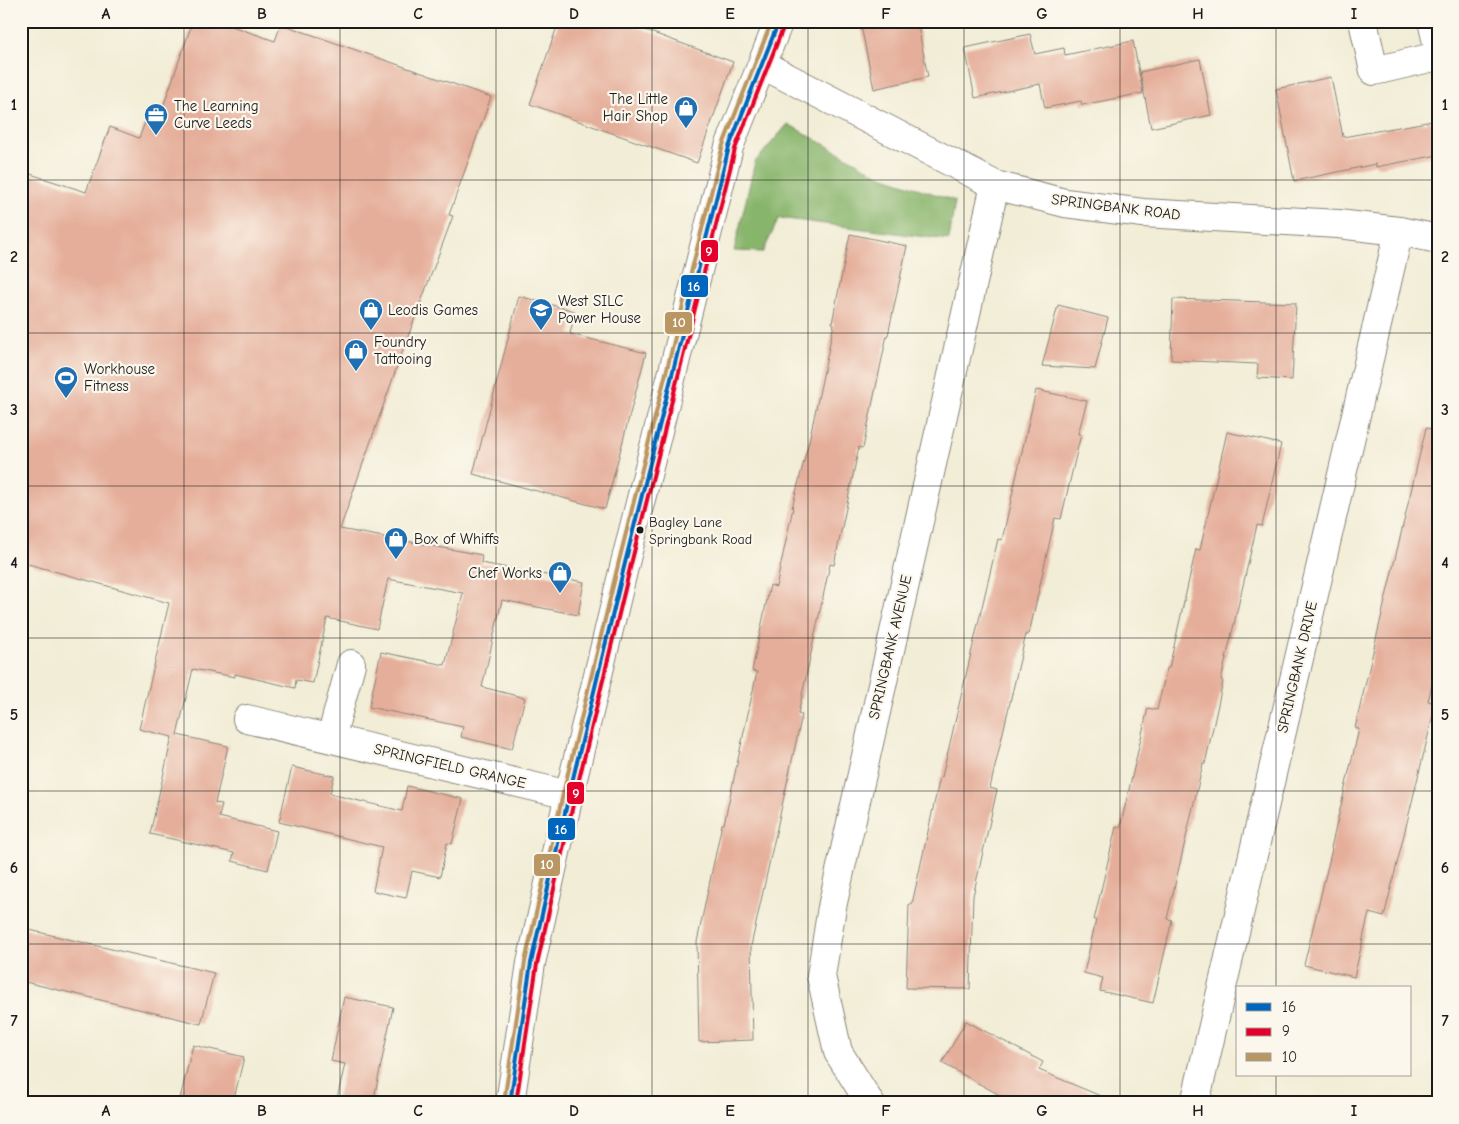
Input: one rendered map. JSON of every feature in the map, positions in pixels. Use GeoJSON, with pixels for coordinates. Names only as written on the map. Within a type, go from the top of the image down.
{"type":"FeatureCollection","features":[{"type":"Feature","properties":{"kind":"street"},"geometry":{"type":"LineString","coordinates":[[510,1103],[531,963],[624,563],[729,147],[779,21]]}},
{"type":"Feature","properties":{"kind":"street"},"geometry":{"type":"LineString","coordinates":[[1363,21],[1374,71],[1438,56]]}},
{"type":"Feature","properties":{"kind":"street"},"geometry":{"type":"LineString","coordinates":[[1432,21],[1438,47]]}},
{"type":"Feature","properties":{"kind":"street","name":"SPRINGBANK ROAD"},"geometry":{"type":"LineString","coordinates":[[763,65],[994,185],[1065,203],[1143,213],[1338,224],[1399,231],[1438,239]]}},
{"type":"Feature","properties":{"kind":"street","name":"SPRINGBANK AVENUE"},"geometry":{"type":"LineString","coordinates":[[870,1103],[838,1052],[821,976],[832,907],[994,185]]}},
{"type":"Feature","properties":{"kind":"street","name":"SPRINGBANK DRIVE"},"geometry":{"type":"LineString","coordinates":[[1195,1103],[1399,231]]}},
{"type":"Feature","properties":{"kind":"street"},"geometry":{"type":"LineString","coordinates":[[331,738],[351,664]]}},
{"type":"Feature","properties":{"kind":"street","name":"SPRINGFIELD GRANGE"},"geometry":{"type":"LineString","coordinates":[[247,719],[569,795]]}},
{"type":"Feature","properties":{"kind":"green space"},"geometry":{"type":"Polygon","coordinates":[[[788,124],[879,175],[955,201],[949,240],[779,218],[763,252],[734,251],[755,162],[788,124]]]}},
{"type":"Feature","properties":{"kind":"building"},"geometry":{"type":"Polygon","coordinates":[[[193,21],[217,21],[275,41],[281,24],[491,97],[449,215],[453,216],[400,358],[340,529],[482,555],[481,563],[584,582],[578,615],[502,600],[482,687],[525,698],[512,749],[461,737],[463,727],[369,707],[381,652],[445,665],[463,593],[388,579],[377,629],[327,618],[313,683],[296,680],[295,688],[235,674],[235,677],[193,669],[177,735],[228,746],[215,803],[222,804],[219,817],[277,831],[268,870],[232,861],[234,853],[150,834],[172,737],[139,729],[169,603],[21,562],[21,171],[86,192],[110,127],[139,138],[146,120],[157,124],[193,21]]]}},
{"type":"Feature","properties":{"kind":"building"},"geometry":{"type":"Polygon","coordinates":[[[559,21],[620,21],[733,62],[697,163],[530,104],[559,21]]]}},
{"type":"Feature","properties":{"kind":"building"},"geometry":{"type":"Polygon","coordinates":[[[860,21],[917,21],[928,77],[874,89],[860,21]]]}},
{"type":"Feature","properties":{"kind":"building"},"geometry":{"type":"Polygon","coordinates":[[[1030,34],[1035,54],[1064,48],[1065,55],[1133,41],[1143,93],[1082,105],[1081,101],[1045,108],[1040,84],[975,98],[965,48],[1030,34]]]}},
{"type":"Feature","properties":{"kind":"building"},"geometry":{"type":"Polygon","coordinates":[[[1200,59],[1211,115],[1151,128],[1140,72],[1200,59]]]}},
{"type":"Feature","properties":{"kind":"building"},"geometry":{"type":"Polygon","coordinates":[[[1331,77],[1343,137],[1438,120],[1438,155],[1376,167],[1376,164],[1294,181],[1276,89],[1331,77]]]}},
{"type":"Feature","properties":{"kind":"building"},"geometry":{"type":"Polygon","coordinates":[[[850,234],[907,246],[863,448],[859,447],[834,565],[830,564],[798,714],[802,715],[751,946],[753,1040],[699,1042],[697,942],[757,672],[752,671],[770,585],[776,587],[834,324],[832,323],[850,234]]]}},
{"type":"Feature","properties":{"kind":"building"},"geometry":{"type":"Polygon","coordinates":[[[519,296],[575,311],[570,334],[646,353],[605,509],[473,474],[519,296]]]}},
{"type":"Feature","properties":{"kind":"building"},"geometry":{"type":"Polygon","coordinates":[[[1173,299],[1296,303],[1292,380],[1257,378],[1258,364],[1171,360],[1173,299]]]}},
{"type":"Feature","properties":{"kind":"building"},"geometry":{"type":"Polygon","coordinates":[[[1058,305],[1108,318],[1095,369],[1042,366],[1058,305]]]}},
{"type":"Feature","properties":{"kind":"building"},"geometry":{"type":"Polygon","coordinates":[[[1036,390],[1087,401],[1078,434],[1081,434],[1061,519],[1055,518],[1029,634],[1026,634],[990,788],[997,790],[973,896],[970,989],[906,988],[909,904],[912,904],[940,777],[942,777],[998,539],[1002,540],[1036,390]]]}},
{"type":"Feature","properties":{"kind":"building"},"geometry":{"type":"Polygon","coordinates":[[[1426,428],[1438,430],[1438,660],[1428,701],[1436,703],[1384,917],[1369,913],[1354,977],[1304,965],[1359,729],[1355,728],[1426,428]]]}},
{"type":"Feature","properties":{"kind":"building"},"geometry":{"type":"Polygon","coordinates":[[[1227,432],[1281,444],[1262,526],[1257,525],[1221,680],[1223,681],[1205,764],[1203,764],[1167,919],[1172,920],[1153,1003],[1100,991],[1103,978],[1084,973],[1096,920],[1094,920],[1116,827],[1120,828],[1148,708],[1157,710],[1167,668],[1169,668],[1196,549],[1200,550],[1227,432]]]}},
{"type":"Feature","properties":{"kind":"building"},"geometry":{"type":"Polygon","coordinates":[[[292,767],[334,776],[330,794],[402,811],[407,786],[463,799],[452,844],[447,843],[440,877],[412,871],[406,898],[373,891],[382,847],[279,822],[292,767]]]}},
{"type":"Feature","properties":{"kind":"building"},"geometry":{"type":"Polygon","coordinates":[[[21,928],[214,973],[201,1024],[21,981],[21,928]]]}},
{"type":"Feature","properties":{"kind":"building"},"geometry":{"type":"Polygon","coordinates":[[[344,997],[393,1007],[373,1103],[336,1103],[345,1064],[331,1061],[344,997]]]}},
{"type":"Feature","properties":{"kind":"building"},"geometry":{"type":"Polygon","coordinates":[[[966,1021],[1043,1062],[1039,1070],[1117,1103],[1014,1103],[942,1063],[966,1021]]]}},
{"type":"Feature","properties":{"kind":"building"},"geometry":{"type":"Polygon","coordinates":[[[193,1045],[244,1057],[233,1103],[179,1103],[193,1045]]]}},
{"type":"Feature","properties":{"kind":"transit line","name":"10"},"geometry":{"type":"LineString","coordinates":[[504,1102],[525,962],[619,561],[723,145],[772,21]]}},
{"type":"Feature","properties":{"kind":"transit line","name":"16"},"geometry":{"type":"LineString","coordinates":[[510,1103],[531,963],[625,563],[729,147],[779,21]]}},
{"type":"Feature","properties":{"kind":"transit line","name":"9"},"geometry":{"type":"LineString","coordinates":[[516,1103],[537,964],[631,564],[735,149],[785,23]]}},
{"type":"Feature","properties":{"kind":"place","name":"The Little Hair Shop"},"geometry":{"type":"Point","coordinates":[686,129]}},
{"type":"Feature","properties":{"kind":"place","name":"The Learning Curve Leeds"},"geometry":{"type":"Point","coordinates":[156,136]}},
{"type":"Feature","properties":{"kind":"place","name":"Leodis Games"},"geometry":{"type":"Point","coordinates":[371,331]}},
{"type":"Feature","properties":{"kind":"place","name":"West SILC Power House"},"geometry":{"type":"Point","coordinates":[541,331]}},
{"type":"Feature","properties":{"kind":"place","name":"Foundry Tattooing"},"geometry":{"type":"Point","coordinates":[356,372]}},
{"type":"Feature","properties":{"kind":"place","name":"Workhouse Fitness"},"geometry":{"type":"Point","coordinates":[66,399]}},
{"type":"Feature","properties":{"kind":"place","name":"Bagley Lane Springbank Road"},"geometry":{"type":"Point","coordinates":[640,530]}},
{"type":"Feature","properties":{"kind":"place","name":"Box of Whiffs"},"geometry":{"type":"Point","coordinates":[396,560]}},
{"type":"Feature","properties":{"kind":"place","name":"Chef Works"},"geometry":{"type":"Point","coordinates":[560,594]}}]}
